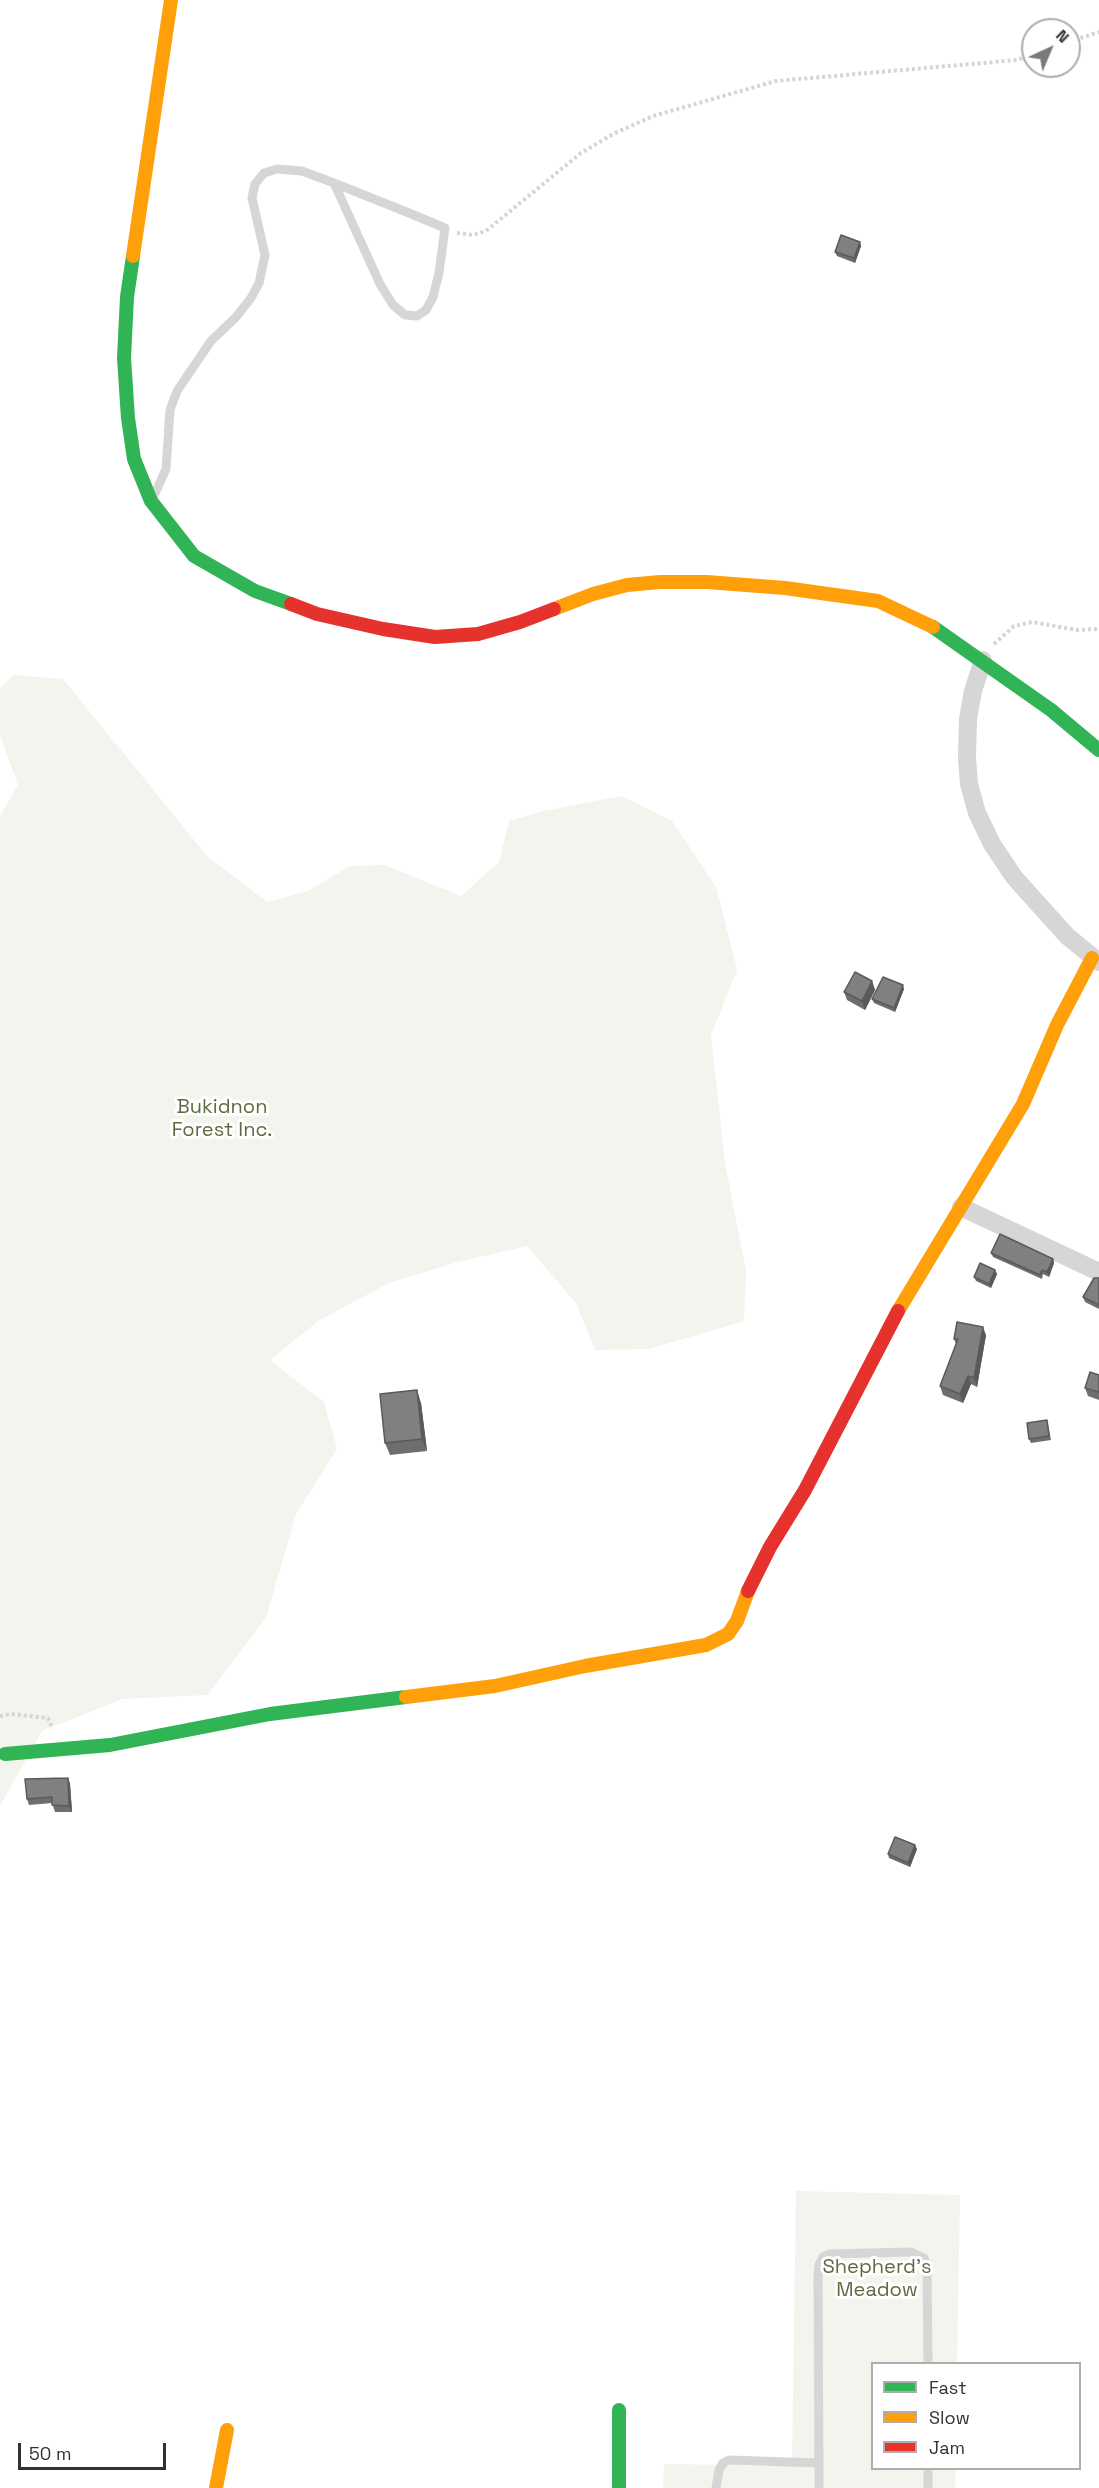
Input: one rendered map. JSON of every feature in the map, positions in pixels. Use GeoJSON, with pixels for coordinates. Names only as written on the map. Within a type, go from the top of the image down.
{"type":"FeatureCollection","features":[{"type":"Feature","properties":{"kind":"street"},"geometry":{"type":"LineString","coordinates":[[171,0],[133,254],[124,358],[128,418],[134,459],[151,501],[194,556],[255,591],[317,614],[383,629],[435,637],[478,634],[520,622],[593,594],[627,585],[660,582],[707,582],[817,592],[878,602],[914,616],[983,660],[1099,750]]}},
{"type":"Feature","properties":{"kind":"street"},"geometry":{"type":"LineString","coordinates":[[5,1754],[110,1745],[270,1714],[495,1686],[718,1641],[728,1634],[737,1621],[743,1601],[770,1547],[810,1479],[890,1323],[1023,1104],[1057,1025],[1096,960],[1067,936],[1014,877],[992,844],[977,813],[968,775],[968,719],[973,691],[983,660]]}},
{"type":"Feature","properties":{"kind":"street"},"geometry":{"type":"LineString","coordinates":[[961,1207],[1099,1272]]}},
{"type":"Feature","properties":{"kind":"street"},"geometry":{"type":"LineString","coordinates":[[619,2488],[620,2410]]}},
{"type":"Feature","properties":{"kind":"street"},"geometry":{"type":"LineString","coordinates":[[216,2488],[227,2430]]}},
{"type":"Feature","properties":{"kind":"lane"},"geometry":{"type":"LineString","coordinates":[[151,501],[166,469],[170,410],[177,391],[211,341],[251,298],[261,277],[265,255],[252,198],[255,184],[264,173],[277,169],[302,171],[334,183],[445,228],[439,273],[433,297],[426,310],[417,316],[405,315],[393,304],[380,284],[334,183]]}},
{"type":"Feature","properties":{"kind":"lane"},"geometry":{"type":"LineString","coordinates":[[819,2488],[818,2276],[819,2265],[823,2258],[829,2254],[911,2252],[924,2258],[927,2265],[928,2362]]}},
{"type":"Feature","properties":{"kind":"lane"},"geometry":{"type":"LineString","coordinates":[[716,2488],[719,2470],[723,2463],[729,2460],[818,2463]]}},
{"type":"Feature","properties":{"kind":"lane"},"geometry":{"type":"LineString","coordinates":[[928,2470],[928,2488]]}},
{"type":"Feature","properties":{"kind":"path"},"geometry":{"type":"LineString","coordinates":[[1081,38],[1099,32]]}},
{"type":"Feature","properties":{"kind":"path"},"geometry":{"type":"LineString","coordinates":[[445,228],[461,234],[473,235],[486,231],[581,153],[613,134],[653,116],[776,81],[1021,58]]}},
{"type":"Feature","properties":{"kind":"path"},"geometry":{"type":"LineString","coordinates":[[983,660],[999,638],[1014,626],[1032,622],[1077,630],[1099,629]]}},
{"type":"Feature","properties":{"kind":"path"},"geometry":{"type":"LineString","coordinates":[[0,1716],[11,1714],[48,1718],[63,1749]]}},
{"type":"Feature","properties":{"kind":"green space","name":"Bukidnon Forest Inc."},"geometry":{"type":"Polygon","coordinates":[[[14,675],[63,679],[208,857],[267,902],[308,891],[350,866],[384,865],[461,896],[499,862],[509,821],[543,811],[622,796],[672,821],[716,887],[737,970],[711,1035],[725,1163],[746,1271],[744,1321],[649,1349],[595,1350],[576,1303],[527,1246],[454,1263],[389,1283],[318,1321],[270,1360],[324,1402],[337,1449],[296,1514],[266,1618],[207,1695],[122,1699],[42,1731],[0,1806],[0,816],[18,785],[0,735],[0,688],[14,675]]]}},
{"type":"Feature","properties":{"kind":"green space","name":"Shepherd's Meadow"},"geometry":{"type":"Polygon","coordinates":[[[796,2191],[960,2195],[957,2362],[871,2362],[871,2470],[956,2470],[955,2488],[663,2488],[664,2464],[792,2466],[796,2191]]]}},
{"type":"Feature","properties":{"kind":"building"},"geometry":{"type":"Polygon","coordinates":[[[841,235],[860,242],[854,258],[835,252],[841,235]]]}},
{"type":"Feature","properties":{"kind":"building"},"geometry":{"type":"Polygon","coordinates":[[[855,972],[872,981],[862,1001],[844,992],[855,972]]]}},
{"type":"Feature","properties":{"kind":"building"},"geometry":{"type":"Polygon","coordinates":[[[883,977],[903,985],[894,1008],[872,999],[883,977]]]}},
{"type":"Feature","properties":{"kind":"building"},"geometry":{"type":"Polygon","coordinates":[[[1000,1234],[1053,1259],[1047,1272],[1042,1270],[1040,1275],[991,1253],[1000,1234]]]}},
{"type":"Feature","properties":{"kind":"building"},"geometry":{"type":"Polygon","coordinates":[[[980,1263],[995,1270],[989,1284],[974,1277],[980,1263]]]}},
{"type":"Feature","properties":{"kind":"building"},"geometry":{"type":"Polygon","coordinates":[[[1094,1278],[1099,1278],[1099,1305],[1083,1297],[1094,1278]]]}},
{"type":"Feature","properties":{"kind":"building"},"geometry":{"type":"Polygon","coordinates":[[[957,1322],[983,1327],[974,1378],[968,1376],[960,1394],[940,1386],[958,1339],[954,1339],[957,1322]]]}},
{"type":"Feature","properties":{"kind":"building"},"geometry":{"type":"Polygon","coordinates":[[[1090,1372],[1099,1375],[1099,1392],[1085,1388],[1090,1372]]]}},
{"type":"Feature","properties":{"kind":"building"},"geometry":{"type":"Polygon","coordinates":[[[417,1390],[422,1439],[385,1443],[380,1394],[417,1390]]]}},
{"type":"Feature","properties":{"kind":"building"},"geometry":{"type":"Polygon","coordinates":[[[1047,1420],[1049,1436],[1029,1439],[1027,1423],[1047,1420]]]}},
{"type":"Feature","properties":{"kind":"building"},"geometry":{"type":"Polygon","coordinates":[[[68,1778],[69,1806],[52,1805],[52,1797],[27,1799],[25,1779],[68,1778]]]}},
{"type":"Feature","properties":{"kind":"building"},"geometry":{"type":"Polygon","coordinates":[[[895,1837],[915,1845],[908,1863],[888,1854],[895,1837]]]}},
{"type":"Feature","properties":{"kind":"traffic: fast"},"geometry":{"type":"LineString","coordinates":[[133,256],[127,297],[124,358],[128,418],[134,459],[151,501],[194,556],[255,591],[291,604]]}},
{"type":"Feature","properties":{"kind":"traffic: fast"},"geometry":{"type":"LineString","coordinates":[[933,627],[1051,710],[1099,750]]}},
{"type":"Feature","properties":{"kind":"traffic: fast"},"geometry":{"type":"LineString","coordinates":[[5,1754],[110,1745],[270,1714],[406,1697]]}},
{"type":"Feature","properties":{"kind":"traffic: fast"},"geometry":{"type":"LineString","coordinates":[[619,2410],[619,2488]]}},
{"type":"Feature","properties":{"kind":"traffic: slow"},"geometry":{"type":"LineString","coordinates":[[133,256],[171,0]]}},
{"type":"Feature","properties":{"kind":"traffic: slow"},"geometry":{"type":"LineString","coordinates":[[554,609],[593,594],[627,585],[707,582],[785,588],[878,601],[933,627]]}},
{"type":"Feature","properties":{"kind":"traffic: slow"},"geometry":{"type":"LineString","coordinates":[[898,1311],[1023,1104],[1057,1025],[1092,958]]}},
{"type":"Feature","properties":{"kind":"traffic: slow"},"geometry":{"type":"LineString","coordinates":[[406,1697],[495,1686],[585,1666],[706,1645],[728,1634],[737,1621],[748,1591]]}},
{"type":"Feature","properties":{"kind":"traffic: slow"},"geometry":{"type":"LineString","coordinates":[[216,2488],[227,2430]]}},
{"type":"Feature","properties":{"kind":"traffic: jam"},"geometry":{"type":"LineString","coordinates":[[291,604],[317,614],[383,629],[435,637],[478,634],[554,609]]}},
{"type":"Feature","properties":{"kind":"traffic: jam"},"geometry":{"type":"LineString","coordinates":[[748,1591],[770,1547],[805,1490],[898,1311]]}}]}
